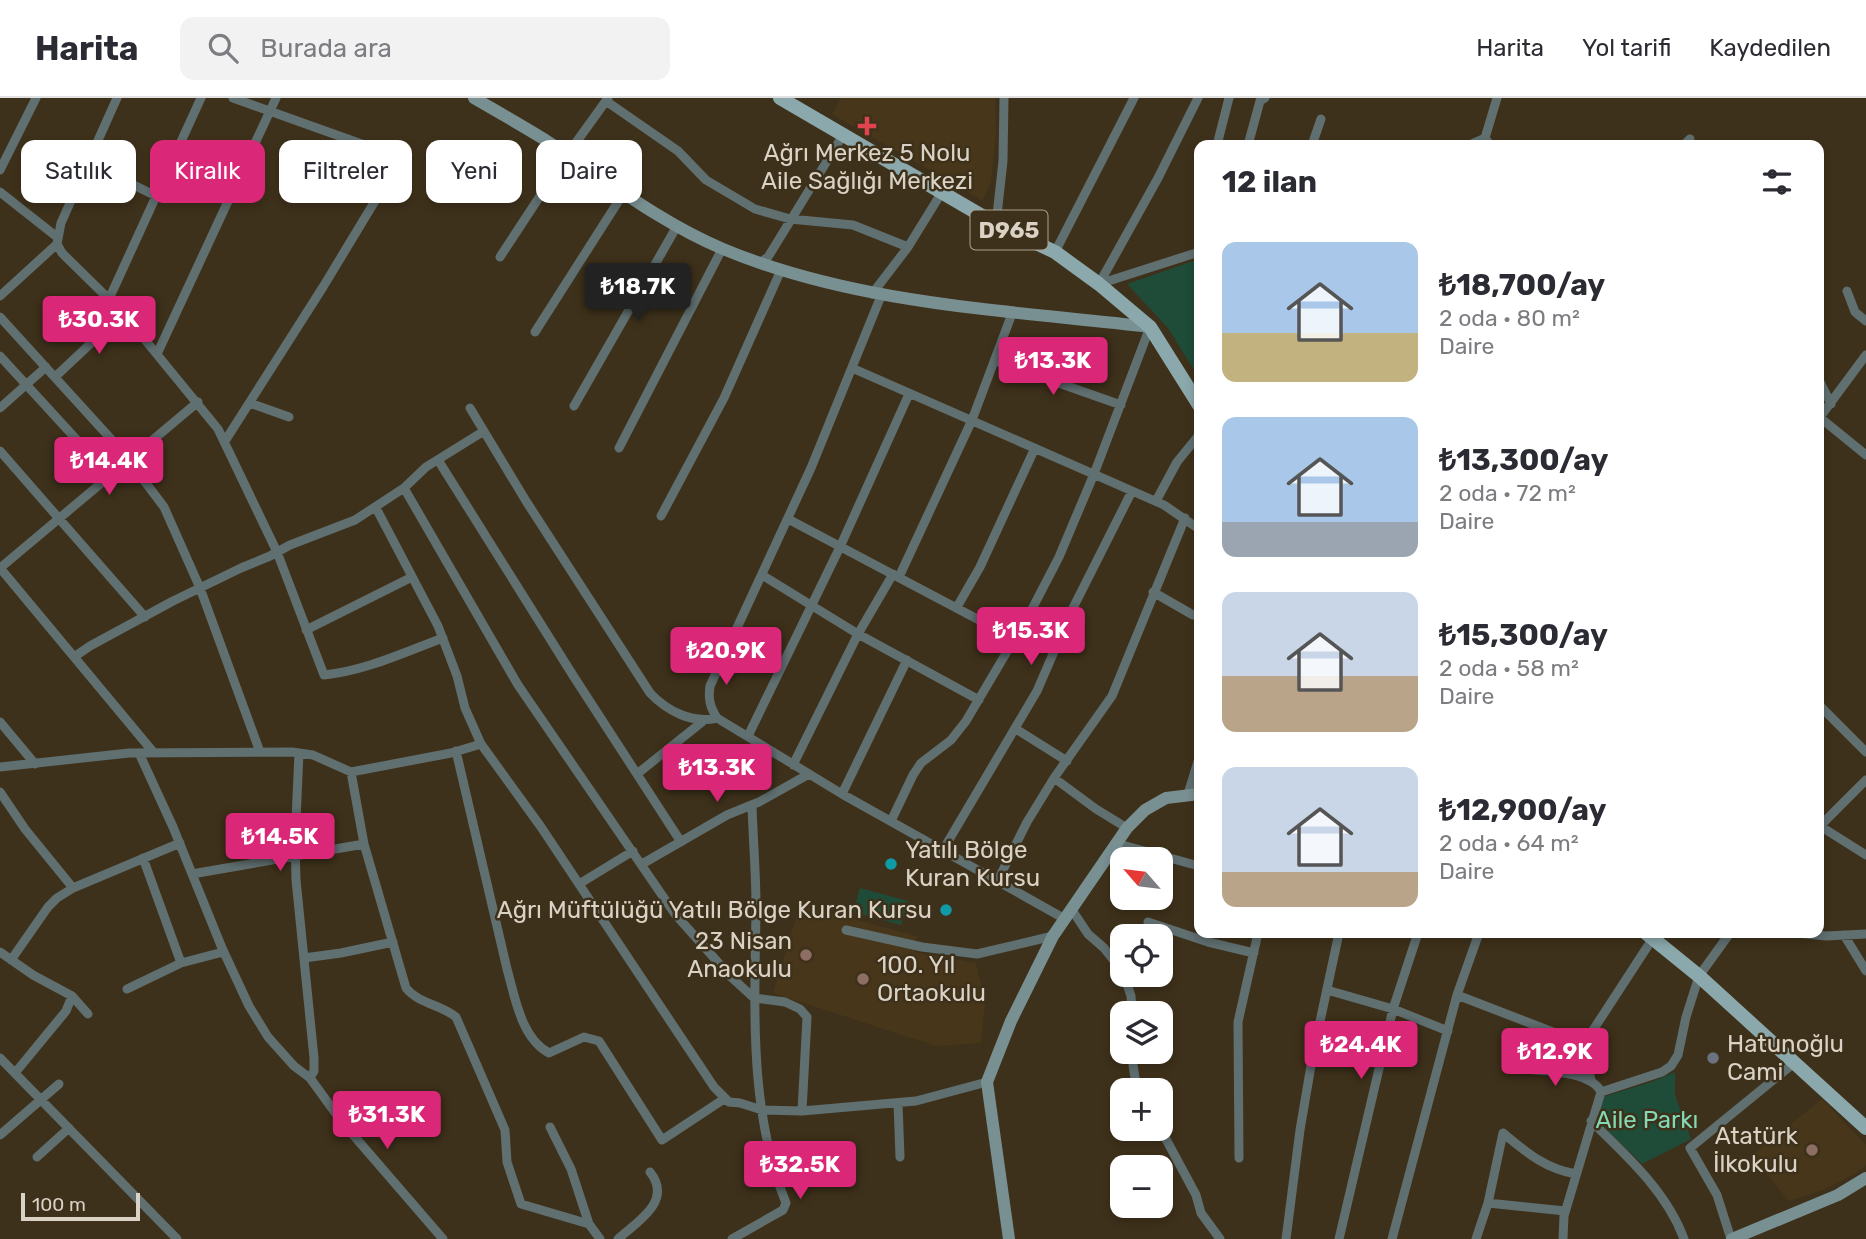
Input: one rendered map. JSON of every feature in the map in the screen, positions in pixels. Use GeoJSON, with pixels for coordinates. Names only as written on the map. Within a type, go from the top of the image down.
{"type":"FeatureCollection","features":[{"type":"Feature","properties":{"kind":"main road","name":"D965"},"geometry":{"type":"LineString","coordinates":[[780,98],[996,224],[1055,253],[1099,284],[1150,327],[1194,397]]}},
{"type":"Feature","properties":{"kind":"main road"},"geometry":{"type":"LineString","coordinates":[[1652,938],[1699,976],[1866,1128]]}},
{"type":"Feature","properties":{"kind":"street"},"geometry":{"type":"LineString","coordinates":[[0,170],[36,98]]}},
{"type":"Feature","properties":{"kind":"street"},"geometry":{"type":"LineString","coordinates":[[97,140],[117,98]]}},
{"type":"Feature","properties":{"kind":"street"},"geometry":{"type":"LineString","coordinates":[[182,140],[201,98]]}},
{"type":"Feature","properties":{"kind":"street"},"geometry":{"type":"LineString","coordinates":[[225,441],[401,158],[233,98]]}},
{"type":"Feature","properties":{"kind":"street"},"geometry":{"type":"LineString","coordinates":[[157,354],[276,98]]}},
{"type":"Feature","properties":{"kind":"street"},"geometry":{"type":"LineString","coordinates":[[474,98],[543,140]]}},
{"type":"Feature","properties":{"kind":"street"},"geometry":{"type":"LineString","coordinates":[[996,224],[1003,161],[1004,98]]}},
{"type":"Feature","properties":{"kind":"street"},"geometry":{"type":"LineString","coordinates":[[1055,253],[1134,98]]}},
{"type":"Feature","properties":{"kind":"street"},"geometry":{"type":"LineString","coordinates":[[1099,284],[1158,178],[1198,98]]}},
{"type":"Feature","properties":{"kind":"street"},"geometry":{"type":"LineString","coordinates":[[1218,140],[1229,98]]}},
{"type":"Feature","properties":{"kind":"street"},"geometry":{"type":"LineString","coordinates":[[1249,140],[1260,101],[1265,98]]}},
{"type":"Feature","properties":{"kind":"street"},"geometry":{"type":"LineString","coordinates":[[1488,140],[1497,98]]}},
{"type":"Feature","properties":{"kind":"street"},"geometry":{"type":"LineString","coordinates":[[578,140],[607,99],[678,151],[698,173],[721,191],[755,209],[790,219],[853,226],[908,247]]}},
{"type":"Feature","properties":{"kind":"street"},"geometry":{"type":"LineString","coordinates":[[1314,140],[1321,120]]}},
{"type":"Feature","properties":{"kind":"street"},"geometry":{"type":"LineString","coordinates":[[760,263],[768,257],[843,135]]}},
{"type":"Feature","properties":{"kind":"street"},"geometry":{"type":"LineString","coordinates":[[0,192],[57,241],[62,253],[123,313],[198,402],[225,441],[277,552],[324,675],[337,674],[381,661],[443,638]]}},
{"type":"Feature","properties":{"kind":"street"},"geometry":{"type":"LineString","coordinates":[[942,192],[877,295],[852,368],[788,519],[710,686],[708,696],[717,718],[842,794],[998,880],[1069,914],[1110,956]]}},
{"type":"Feature","properties":{"kind":"street"},"geometry":{"type":"LineString","coordinates":[[500,257],[536,202]]}},
{"type":"Feature","properties":{"kind":"street"},"geometry":{"type":"LineString","coordinates":[[0,296],[57,241],[70,203]]}},
{"type":"Feature","properties":{"kind":"street"},"geometry":{"type":"LineString","coordinates":[[109,299],[153,203]]}},
{"type":"Feature","properties":{"kind":"street"},"geometry":{"type":"LineString","coordinates":[[535,332],[617,203]]}},
{"type":"Feature","properties":{"kind":"street"},"geometry":{"type":"LineString","coordinates":[[638,203],[722,249],[781,270],[877,295],[1150,327],[1059,557],[979,700],[951,740],[921,763],[891,821]]}},
{"type":"Feature","properties":{"kind":"street"},"geometry":{"type":"LineString","coordinates":[[574,406],[677,226]]}},
{"type":"Feature","properties":{"kind":"street"},"geometry":{"type":"LineString","coordinates":[[619,448],[722,249]]}},
{"type":"Feature","properties":{"kind":"street"},"geometry":{"type":"LineString","coordinates":[[1099,284],[1194,254]]}},
{"type":"Feature","properties":{"kind":"street"},"geometry":{"type":"LineString","coordinates":[[661,516],[724,398],[781,270]]}},
{"type":"Feature","properties":{"kind":"street"},"geometry":{"type":"LineString","coordinates":[[1847,290],[1855,312],[1866,321]]}},
{"type":"Feature","properties":{"kind":"street"},"geometry":{"type":"LineString","coordinates":[[793,765],[858,634],[896,575],[972,420],[1013,311]]}},
{"type":"Feature","properties":{"kind":"street"},"geometry":{"type":"LineString","coordinates":[[55,377],[123,313]]}},
{"type":"Feature","properties":{"kind":"street"},"geometry":{"type":"LineString","coordinates":[[0,317],[129,460],[164,507],[200,588],[260,752]]}},
{"type":"Feature","properties":{"kind":"street"},"geometry":{"type":"LineString","coordinates":[[1824,412],[1866,355]]}},
{"type":"Feature","properties":{"kind":"street"},"geometry":{"type":"LineString","coordinates":[[0,356],[110,476]]}},
{"type":"Feature","properties":{"kind":"street"},"geometry":{"type":"LineString","coordinates":[[996,361],[1121,405]]}},
{"type":"Feature","properties":{"kind":"street"},"geometry":{"type":"LineString","coordinates":[[0,408],[46,367]]}},
{"type":"Feature","properties":{"kind":"street"},"geometry":{"type":"LineString","coordinates":[[852,368],[1156,501],[1194,525]]}},
{"type":"Feature","properties":{"kind":"street"},"geometry":{"type":"LineString","coordinates":[[1824,390],[1831,404]]}},
{"type":"Feature","properties":{"kind":"street"},"geometry":{"type":"LineString","coordinates":[[748,736],[840,547],[909,394]]}},
{"type":"Feature","properties":{"kind":"street"},"geometry":{"type":"LineString","coordinates":[[154,753],[0,568],[198,402]]}},
{"type":"Feature","properties":{"kind":"street"},"geometry":{"type":"LineString","coordinates":[[250,403],[289,417]]}},
{"type":"Feature","properties":{"kind":"street"},"geometry":{"type":"LineString","coordinates":[[470,408],[526,501],[650,693],[679,714],[702,722]]}},
{"type":"Feature","properties":{"kind":"street"},"geometry":{"type":"LineString","coordinates":[[1824,421],[1866,455]]}},
{"type":"Feature","properties":{"kind":"street"},"geometry":{"type":"LineString","coordinates":[[74,657],[200,588],[290,544],[355,520],[404,488],[426,467],[484,431]]}},
{"type":"Feature","properties":{"kind":"street"},"geometry":{"type":"LineString","coordinates":[[1156,501],[1177,462],[1194,441]]}},
{"type":"Feature","properties":{"kind":"street"},"geometry":{"type":"LineString","coordinates":[[957,607],[981,566],[1035,448]]}},
{"type":"Feature","properties":{"kind":"street"},"geometry":{"type":"LineString","coordinates":[[0,451],[145,617]]}},
{"type":"Feature","properties":{"kind":"street"},"geometry":{"type":"LineString","coordinates":[[438,460],[681,842]]}},
{"type":"Feature","properties":{"kind":"street"},"geometry":{"type":"LineString","coordinates":[[404,488],[518,685],[675,914],[731,977],[754,998],[785,1002],[800,1009],[807,1017],[802,1111]]}},
{"type":"Feature","properties":{"kind":"street"},"geometry":{"type":"LineString","coordinates":[[943,850],[1037,691],[1072,610],[1132,491]]}},
{"type":"Feature","properties":{"kind":"street"},"geometry":{"type":"LineString","coordinates":[[376,508],[443,638],[465,708],[481,744],[724,1099],[762,1110],[802,1111],[916,1101],[987,1082]]}},
{"type":"Feature","properties":{"kind":"street"},"geometry":{"type":"LineString","coordinates":[[998,880],[1027,822],[1054,778],[1112,696],[1185,518]]}},
{"type":"Feature","properties":{"kind":"street"},"geometry":{"type":"LineString","coordinates":[[788,519],[1015,639]]}},
{"type":"Feature","properties":{"kind":"street"},"geometry":{"type":"LineString","coordinates":[[762,575],[858,634],[979,700]]}},
{"type":"Feature","properties":{"kind":"street"},"geometry":{"type":"LineString","coordinates":[[306,630],[412,578]]}},
{"type":"Feature","properties":{"kind":"street"},"geometry":{"type":"LineString","coordinates":[[1153,592],[1194,615]]}},
{"type":"Feature","properties":{"kind":"street"},"geometry":{"type":"LineString","coordinates":[[842,794],[907,660]]}},
{"type":"Feature","properties":{"kind":"street"},"geometry":{"type":"LineString","coordinates":[[1824,710],[1866,752]]}},
{"type":"Feature","properties":{"kind":"street"},"geometry":{"type":"LineString","coordinates":[[637,774],[702,722],[717,718]]}},
{"type":"Feature","properties":{"kind":"street"},"geometry":{"type":"LineString","coordinates":[[0,722],[35,764]]}},
{"type":"Feature","properties":{"kind":"street"},"geometry":{"type":"LineString","coordinates":[[1016,729],[1067,761]]}},
{"type":"Feature","properties":{"kind":"street"},"geometry":{"type":"LineString","coordinates":[[0,767],[139,753],[260,752],[313,755],[351,772],[481,744]]}},
{"type":"Feature","properties":{"kind":"street"},"geometry":{"type":"LineString","coordinates":[[456,751],[507,969],[516,1001],[535,1043],[549,1052],[584,1037],[599,1041],[662,1140],[724,1099]]}},
{"type":"Feature","properties":{"kind":"street"},"geometry":{"type":"LineString","coordinates":[[139,753],[180,844],[223,952],[249,1006],[268,1037],[294,1066],[310,1078],[342,1122],[443,1239]]}},
{"type":"Feature","properties":{"kind":"street"},"geometry":{"type":"LineString","coordinates":[[299,753],[296,855],[314,1058],[314,1071],[310,1078]]}},
{"type":"Feature","properties":{"kind":"street"},"geometry":{"type":"LineString","coordinates":[[351,772],[364,844],[406,988],[415,998],[440,1006],[456,1017],[505,1130],[507,1162],[521,1204],[589,1224]]}},
{"type":"Feature","properties":{"kind":"street"},"geometry":{"type":"LineString","coordinates":[[642,864],[727,815],[752,805],[809,774]]}},
{"type":"Feature","properties":{"kind":"street"},"geometry":{"type":"LineString","coordinates":[[1054,778],[1127,828]]}},
{"type":"Feature","properties":{"kind":"street"},"geometry":{"type":"LineString","coordinates":[[1824,822],[1866,780]]}},
{"type":"Feature","properties":{"kind":"street"},"geometry":{"type":"LineString","coordinates":[[0,792],[25,829],[73,888]]}},
{"type":"Feature","properties":{"kind":"street"},"geometry":{"type":"LineString","coordinates":[[1009,1239],[987,1082],[1011,1021],[1053,936],[1127,828],[1145,810],[1166,798],[1194,794]]}},
{"type":"Feature","properties":{"kind":"street"},"geometry":{"type":"LineString","coordinates":[[732,1239],[783,1210],[786,1203],[768,1147],[754,1033],[756,904],[752,805]]}},
{"type":"Feature","properties":{"kind":"street"},"geometry":{"type":"LineString","coordinates":[[1824,830],[1866,855]]}},
{"type":"Feature","properties":{"kind":"street"},"geometry":{"type":"LineString","coordinates":[[1115,843],[1194,865]]}},
{"type":"Feature","properties":{"kind":"street"},"geometry":{"type":"LineString","coordinates":[[11,960],[57,898],[73,888],[180,844]]}},
{"type":"Feature","properties":{"kind":"street"},"geometry":{"type":"LineString","coordinates":[[192,874],[364,844]]}},
{"type":"Feature","properties":{"kind":"street"},"geometry":{"type":"LineString","coordinates":[[579,884],[633,851]]}},
{"type":"Feature","properties":{"kind":"street"},"geometry":{"type":"LineString","coordinates":[[143,858],[181,963]]}},
{"type":"Feature","properties":{"kind":"street"},"geometry":{"type":"LineString","coordinates":[[1148,922],[1194,937]]}},
{"type":"Feature","properties":{"kind":"street"},"geometry":{"type":"LineString","coordinates":[[846,930],[922,947],[977,954],[1053,936]]}},
{"type":"Feature","properties":{"kind":"street"},"geometry":{"type":"LineString","coordinates":[[1824,936],[1866,934]]}},
{"type":"Feature","properties":{"kind":"street"},"geometry":{"type":"LineString","coordinates":[[1844,936],[1866,971]]}},
{"type":"Feature","properties":{"kind":"street"},"geometry":{"type":"LineString","coordinates":[[1196,938],[1254,953]]}},
{"type":"Feature","properties":{"kind":"street"},"geometry":{"type":"LineString","coordinates":[[1239,1158],[1238,1022],[1257,938]]}},
{"type":"Feature","properties":{"kind":"street"},"geometry":{"type":"LineString","coordinates":[[1286,1239],[1300,1130],[1338,938]]}},
{"type":"Feature","properties":{"kind":"street"},"geometry":{"type":"LineString","coordinates":[[1339,1239],[1393,1009],[1416,938]]}},
{"type":"Feature","properties":{"kind":"street"},"geometry":{"type":"LineString","coordinates":[[1392,1239],[1457,995],[1477,938]]}},
{"type":"Feature","properties":{"kind":"street"},"geometry":{"type":"LineString","coordinates":[[1601,1092],[1591,1080],[1584,1044],[1648,938]]}},
{"type":"Feature","properties":{"kind":"street"},"geometry":{"type":"LineString","coordinates":[[1601,1092],[1662,1072],[1671,1066],[1678,1055],[1699,976],[1726,938]]}},
{"type":"Feature","properties":{"kind":"street"},"geometry":{"type":"LineString","coordinates":[[304,958],[393,942]]}},
{"type":"Feature","properties":{"kind":"street"},"geometry":{"type":"LineString","coordinates":[[127,989],[181,963],[223,952]]}},
{"type":"Feature","properties":{"kind":"street"},"geometry":{"type":"LineString","coordinates":[[0,953],[72,996],[88,1014]]}},
{"type":"Feature","properties":{"kind":"street"},"geometry":{"type":"LineString","coordinates":[[1327,990],[1393,1009],[1448,1031]]}},
{"type":"Feature","properties":{"kind":"street"},"geometry":{"type":"LineString","coordinates":[[1457,995],[1584,1044]]}},
{"type":"Feature","properties":{"kind":"street"},"geometry":{"type":"LineString","coordinates":[[15,1073],[66,1011],[72,996]]}},
{"type":"Feature","properties":{"kind":"street"},"geometry":{"type":"LineString","coordinates":[[0,1058],[177,1239]]}},
{"type":"Feature","properties":{"kind":"street"},"geometry":{"type":"LineString","coordinates":[[1794,1063],[1690,1148],[1717,1195],[1732,1239],[1764,1233],[1866,1178]]}},
{"type":"Feature","properties":{"kind":"street"},"geometry":{"type":"LineString","coordinates":[[1522,1069],[1548,1071],[1591,1080]]}},
{"type":"Feature","properties":{"kind":"street"},"geometry":{"type":"LineString","coordinates":[[0,1135],[59,1084]]}},
{"type":"Feature","properties":{"kind":"street"},"geometry":{"type":"LineString","coordinates":[[1563,1239],[1565,1211],[1601,1092]]}},
{"type":"Feature","properties":{"kind":"street"},"geometry":{"type":"LineString","coordinates":[[898,1103],[900,1157]]}},
{"type":"Feature","properties":{"kind":"street"},"geometry":{"type":"LineString","coordinates":[[1591,1121],[1658,1193],[1677,1220],[1684,1239]]}},
{"type":"Feature","properties":{"kind":"street"},"geometry":{"type":"LineString","coordinates":[[550,1127],[571,1169],[589,1224],[600,1239]]}},
{"type":"Feature","properties":{"kind":"street"},"geometry":{"type":"LineString","coordinates":[[37,1157],[69,1128]]}},
{"type":"Feature","properties":{"kind":"street"},"geometry":{"type":"LineString","coordinates":[[1476,1239],[1488,1203],[1503,1133],[1540,1162],[1557,1170],[1576,1174]]}},
{"type":"Feature","properties":{"kind":"street"},"geometry":{"type":"LineString","coordinates":[[1167,1141],[1196,1195],[1201,1213],[1220,1239]]}},
{"type":"Feature","properties":{"kind":"street"},"geometry":{"type":"LineString","coordinates":[[618,1239],[654,1204],[659,1194],[659,1187],[650,1172]]}},
{"type":"Feature","properties":{"kind":"street"},"geometry":{"type":"LineString","coordinates":[[1488,1203],[1565,1211]]}},
{"type":"Feature","properties":{"kind":"shaded area"},"geometry":{"type":"Polygon","coordinates":[[[841,98],[995,98],[996,132],[991,182],[982,200],[832,114],[841,98]]]}},
{"type":"Feature","properties":{"kind":"shaded area"},"geometry":{"type":"Polygon","coordinates":[[[800,905],[917,936],[914,952],[976,963],[985,1002],[981,1043],[936,1046],[773,993],[800,905]]]}},
{"type":"Feature","properties":{"kind":"shaded area","name":"Atatürk İlkokulu"},"geometry":{"type":"Polygon","coordinates":[[[1822,1099],[1866,1145],[1866,1165],[1823,1190],[1789,1201],[1751,1156],[1822,1099]]]}},
{"type":"Feature","properties":{"kind":"green space"},"geometry":{"type":"Polygon","coordinates":[[[1194,261],[1194,370],[1168,328],[1127,284],[1194,261]]]}},
{"type":"Feature","properties":{"kind":"green space"},"geometry":{"type":"Polygon","coordinates":[[[860,888],[908,901],[901,925],[853,912],[860,888]]]}},
{"type":"Feature","properties":{"kind":"green space","name":"Aile Parkı"},"geometry":{"type":"Polygon","coordinates":[[[1675,1072],[1675,1095],[1691,1139],[1642,1164],[1596,1119],[1603,1097],[1675,1072]]]}},
{"type":"Feature","properties":{"kind":"place","name":"Ağrı Merkez 5 Nolu Aile Sağlığı Merkezi"},"geometry":{"type":"Point","coordinates":[867,126]}},
{"type":"Feature","properties":{"kind":"place","name":"Yatılı Bölge Kuran Kursu"},"geometry":{"type":"Point","coordinates":[891,864]}},
{"type":"Feature","properties":{"kind":"place","name":"Ağrı Müftülüğü Yatılı Bölge Kuran Kursu"},"geometry":{"type":"Point","coordinates":[946,910]}},
{"type":"Feature","properties":{"kind":"place","name":"23 Nisan Anaokulu"},"geometry":{"type":"Point","coordinates":[806,955]}},
{"type":"Feature","properties":{"kind":"place","name":"100. Yıl Ortaokulu"},"geometry":{"type":"Point","coordinates":[863,979]}},
{"type":"Feature","properties":{"kind":"place","name":"Hatunoğlu Cami"},"geometry":{"type":"Point","coordinates":[1713,1058]}},
{"type":"Feature","properties":{"kind":"place","name":"Atatürk İlkokulu"},"geometry":{"type":"Point","coordinates":[1812,1150]}}]}
